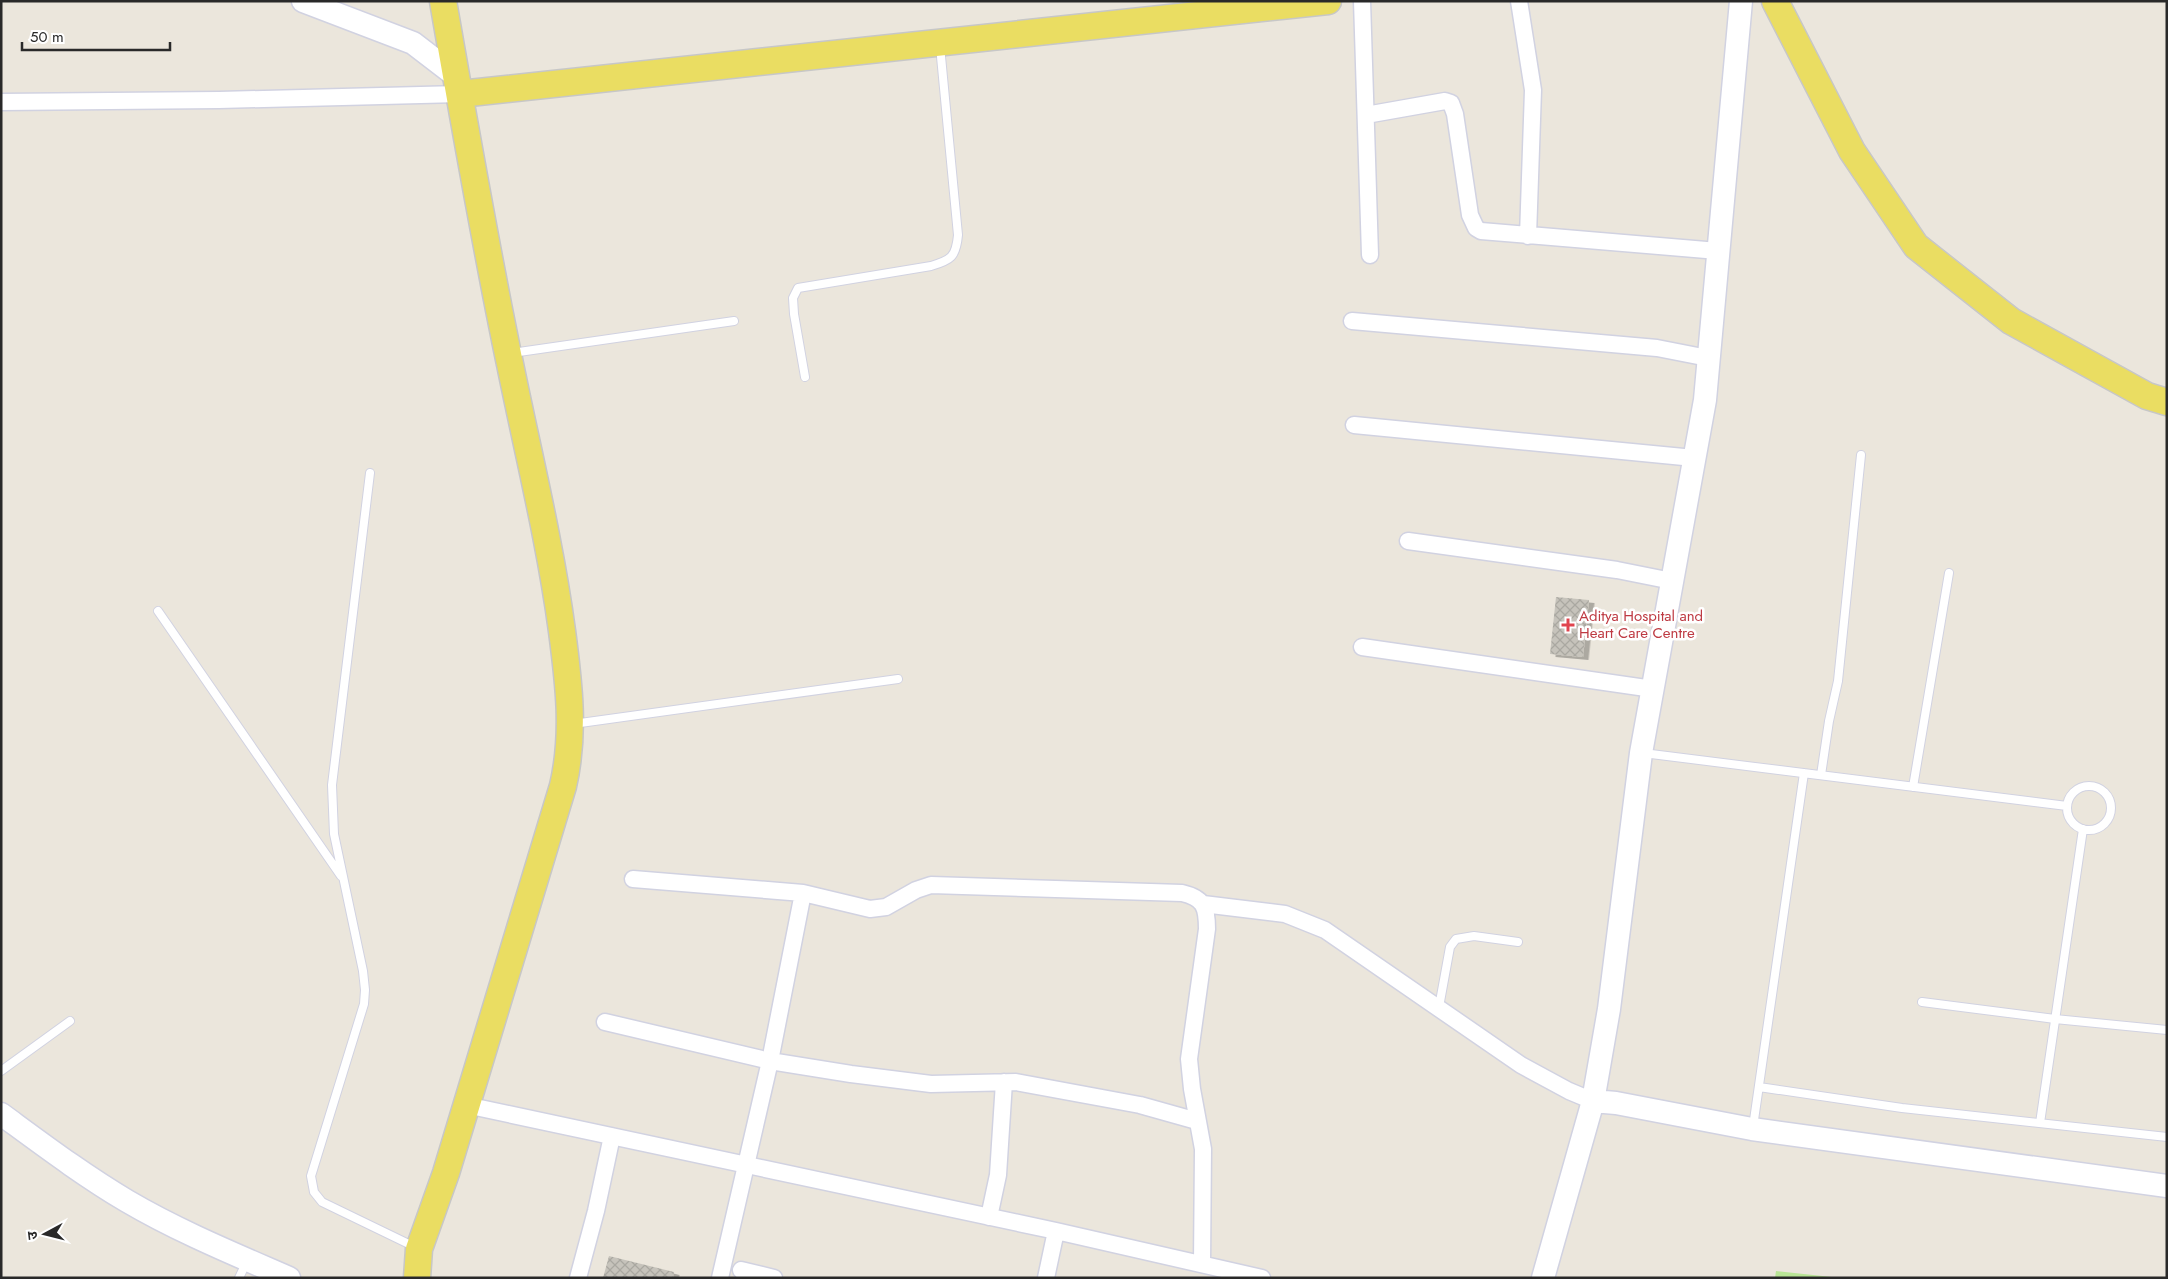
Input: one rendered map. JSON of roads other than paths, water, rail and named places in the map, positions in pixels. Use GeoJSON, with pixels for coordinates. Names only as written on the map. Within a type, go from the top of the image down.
{"type":"FeatureCollection","features":[{"type":"Feature","properties":{"kind":"main road"},"geometry":{"type":"LineString","coordinates":[[417,1278],[419,1249],[446,1173],[563,786],[569,759],[571,724],[569,686],[555,579],[508,353],[443,1]]}},
{"type":"Feature","properties":{"kind":"main road"},"geometry":{"type":"LineString","coordinates":[[458,85],[940,44],[1328,1]]}},
{"type":"Feature","properties":{"kind":"main road"},"geometry":{"type":"LineString","coordinates":[[1775,1],[1852,151],[1916,246],[2011,321],[2147,396],[2167,402]]}},
{"type":"Feature","properties":{"kind":"street"},"geometry":{"type":"LineString","coordinates":[[303,1],[413,43],[458,85]]}},
{"type":"Feature","properties":{"kind":"street"},"geometry":{"type":"LineString","coordinates":[[1362,1],[1370,256]]}},
{"type":"Feature","properties":{"kind":"street"},"geometry":{"type":"LineString","coordinates":[[1519,1],[1533,90],[1528,236]]}},
{"type":"Feature","properties":{"kind":"street"},"geometry":{"type":"LineString","coordinates":[[1543,1278],[1593,1101],[1609,1009],[1641,753],[1704,400],[1741,1]]}},
{"type":"Feature","properties":{"kind":"street"},"geometry":{"type":"LineString","coordinates":[[1,102],[219,100],[458,85]]}},
{"type":"Feature","properties":{"kind":"street"},"geometry":{"type":"LineString","coordinates":[[1366,115],[1445,101],[1451,103],[1455,114],[1472,221],[1476,228],[1481,231],[1718,251]]}},
{"type":"Feature","properties":{"kind":"street"},"geometry":{"type":"LineString","coordinates":[[1352,321],[1657,348],[1708,358]]}},
{"type":"Feature","properties":{"kind":"street"},"geometry":{"type":"LineString","coordinates":[[1354,426],[1694,458]]}},
{"type":"Feature","properties":{"kind":"street"},"geometry":{"type":"LineString","coordinates":[[1408,541],[1616,570],[1672,581]]}},
{"type":"Feature","properties":{"kind":"street"},"geometry":{"type":"LineString","coordinates":[[1362,647],[1653,689]]}},
{"type":"Feature","properties":{"kind":"street"},"geometry":{"type":"LineString","coordinates":[[633,878],[803,894],[870,909],[886,907],[916,890],[931,885],[1182,893],[1195,896],[1203,904],[1207,914],[1207,929],[1189,1059],[1197,1121],[1203,1149],[1202,1263]]}},
{"type":"Feature","properties":{"kind":"street"},"geometry":{"type":"LineString","coordinates":[[720,1278],[770,1061],[803,894]]}},
{"type":"Feature","properties":{"kind":"street"},"geometry":{"type":"LineString","coordinates":[[1203,904],[1261,910],[1307,921],[1324,930],[1440,1007],[1521,1065],[1569,1091],[1593,1101],[1752,1129],[2167,1186]]}},
{"type":"Feature","properties":{"kind":"street"},"geometry":{"type":"LineString","coordinates":[[604,1022],[770,1061],[931,1084],[1004,1082],[1117,1100],[1197,1121]]}},
{"type":"Feature","properties":{"kind":"street"},"geometry":{"type":"LineString","coordinates":[[989,1216],[998,1174],[1004,1082]]}},
{"type":"Feature","properties":{"kind":"street"},"geometry":{"type":"LineString","coordinates":[[466,1105],[989,1216],[1262,1278]]}},
{"type":"Feature","properties":{"kind":"street"},"geometry":{"type":"LineString","coordinates":[[1,1114],[76,1169],[126,1201],[244,1269],[289,1278]]}},
{"type":"Feature","properties":{"kind":"street"},"geometry":{"type":"LineString","coordinates":[[578,1278],[596,1211],[612,1136]]}},
{"type":"Feature","properties":{"kind":"street"},"geometry":{"type":"LineString","coordinates":[[1046,1278],[1056,1231]]}},
{"type":"Feature","properties":{"kind":"street"},"geometry":{"type":"LineString","coordinates":[[740,1270],[774,1278]]}},
{"type":"Feature","properties":{"kind":"lane"},"geometry":{"type":"LineString","coordinates":[[805,377],[794,314],[793,298],[798,288],[931,266],[947,261],[957,250],[958,235],[940,44]]}},
{"type":"Feature","properties":{"kind":"lane"},"geometry":{"type":"LineString","coordinates":[[508,353],[734,321]]}},
{"type":"Feature","properties":{"kind":"lane"},"geometry":{"type":"LineString","coordinates":[[1821,775],[1829,720],[1838,681],[1861,455]]}},
{"type":"Feature","properties":{"kind":"lane"},"geometry":{"type":"LineString","coordinates":[[370,473],[332,785],[334,834],[363,972],[364,1004],[311,1176],[314,1192],[322,1202],[419,1249]]}},
{"type":"Feature","properties":{"kind":"lane"},"geometry":{"type":"LineString","coordinates":[[1913,787],[1948,573]]}},
{"type":"Feature","properties":{"kind":"lane"},"geometry":{"type":"LineString","coordinates":[[158,611],[344,880]]}},
{"type":"Feature","properties":{"kind":"lane"},"geometry":{"type":"LineString","coordinates":[[571,724],[898,678]]}},
{"type":"Feature","properties":{"kind":"lane"},"geometry":{"type":"LineString","coordinates":[[1641,753],[2067,806]]}},
{"type":"Feature","properties":{"kind":"lane"},"geometry":{"type":"LineString","coordinates":[[1752,1129],[1804,773]]}},
{"type":"Feature","properties":{"kind":"lane"},"geometry":{"type":"LineString","coordinates":[[2092,786],[2104,792],[2111,805],[2108,819],[2098,828],[2083,829],[2071,820],[2067,806],[2073,793],[2078,789],[2092,786]]}},
{"type":"Feature","properties":{"kind":"lane"},"geometry":{"type":"LineString","coordinates":[[2040,1123],[2083,829]]}},
{"type":"Feature","properties":{"kind":"lane"},"geometry":{"type":"LineString","coordinates":[[1440,1007],[1450,947],[1456,938],[1474,936],[1518,942]]}},
{"type":"Feature","properties":{"kind":"lane"},"geometry":{"type":"LineString","coordinates":[[1922,1002],[2055,1019],[2167,1030]]}},
{"type":"Feature","properties":{"kind":"lane"},"geometry":{"type":"LineString","coordinates":[[1,1071],[70,1021]]}},
{"type":"Feature","properties":{"kind":"lane"},"geometry":{"type":"LineString","coordinates":[[1759,1086],[1902,1108],[2167,1137]]}},
{"type":"Feature","properties":{"kind":"place","name":"Aditya Hospital and Heart Care Centre"},"geometry":{"type":"Point","coordinates":[1568,625]}}]}
